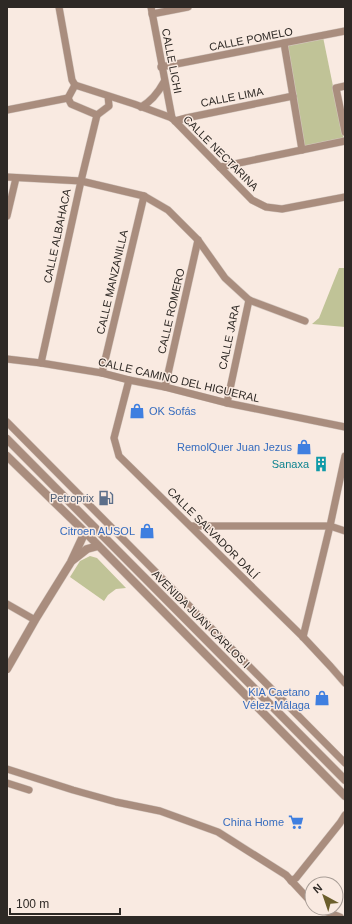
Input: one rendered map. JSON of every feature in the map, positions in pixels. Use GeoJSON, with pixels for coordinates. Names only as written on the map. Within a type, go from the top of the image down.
{"type":"FeatureCollection","features":[{"type":"Feature","properties":{"kind":"street"},"geometry":{"type":"LineString","coordinates":[[59,7],[72,80],[75,85],[68,98]]}},
{"type":"Feature","properties":{"kind":"street"},"geometry":{"type":"LineString","coordinates":[[151,10],[188,7]]}},
{"type":"Feature","properties":{"kind":"street","name":"CALLE LICHI"},"geometry":{"type":"LineString","coordinates":[[151,10],[164,82],[173,120]]}},
{"type":"Feature","properties":{"kind":"street","name":"CALLE POMELO"},"geometry":{"type":"LineString","coordinates":[[162,68],[345,31]]}},
{"type":"Feature","properties":{"kind":"street"},"geometry":{"type":"LineString","coordinates":[[284,43],[302,150]]}},
{"type":"Feature","properties":{"kind":"street"},"geometry":{"type":"LineString","coordinates":[[141,107],[148,104],[164,82]]}},
{"type":"Feature","properties":{"kind":"street","name":"CALLE NECTARINA"},"geometry":{"type":"LineString","coordinates":[[75,85],[141,107],[173,120],[252,200],[266,207],[282,209],[345,196]]}},
{"type":"Feature","properties":{"kind":"street"},"geometry":{"type":"LineString","coordinates":[[345,86],[336,88],[345,132]]}},
{"type":"Feature","properties":{"kind":"street"},"geometry":{"type":"LineString","coordinates":[[68,98],[71,104],[97,115],[109,106],[108,96]]}},
{"type":"Feature","properties":{"kind":"street","name":"CALLE LIMA"},"geometry":{"type":"LineString","coordinates":[[173,120],[293,96]]}},
{"type":"Feature","properties":{"kind":"street"},"geometry":{"type":"LineString","coordinates":[[7,110],[68,98]]}},
{"type":"Feature","properties":{"kind":"street","name":"CALLE ALBAHACA"},"geometry":{"type":"LineString","coordinates":[[41,363],[97,115]]}},
{"type":"Feature","properties":{"kind":"street"},"geometry":{"type":"LineString","coordinates":[[220,167],[345,141]]}},
{"type":"Feature","properties":{"kind":"street"},"geometry":{"type":"LineString","coordinates":[[7,177],[81,181],[144,196],[168,210],[198,240],[225,278],[249,300],[305,321]]}},
{"type":"Feature","properties":{"kind":"street"},"geometry":{"type":"LineString","coordinates":[[7,216],[16,178]]}},
{"type":"Feature","properties":{"kind":"street","name":"CALLE MANZANILLA"},"geometry":{"type":"LineString","coordinates":[[102,373],[144,196]]}},
{"type":"Feature","properties":{"kind":"street","name":"CALLE ROMERO"},"geometry":{"type":"LineString","coordinates":[[165,387],[198,240]]}},
{"type":"Feature","properties":{"kind":"street","name":"CALLE JARA"},"geometry":{"type":"LineString","coordinates":[[227,403],[249,300]]}},
{"type":"Feature","properties":{"kind":"street","name":"CALLE CAMINO DEL HIGUERAL"},"geometry":{"type":"LineString","coordinates":[[7,359],[102,373],[227,403],[345,427]]}},
{"type":"Feature","properties":{"kind":"street","name":"CALLE SALVADOR DALÍ"},"geometry":{"type":"LineString","coordinates":[[130,380],[114,438],[119,456],[303,637],[345,683]]}},
{"type":"Feature","properties":{"kind":"street"},"geometry":{"type":"LineString","coordinates":[[7,422],[345,763]]}},
{"type":"Feature","properties":{"kind":"street","name":"AVENIDA JUAN CARLOS I"},"geometry":{"type":"LineString","coordinates":[[7,439],[345,780]]}},
{"type":"Feature","properties":{"kind":"street","name":"AVENIDA JUAN CARLOS I"},"geometry":{"type":"LineString","coordinates":[[7,456],[85,532],[345,796]]}},
{"type":"Feature","properties":{"kind":"street"},"geometry":{"type":"LineString","coordinates":[[303,637],[330,526],[345,456]]}},
{"type":"Feature","properties":{"kind":"street"},"geometry":{"type":"LineString","coordinates":[[191,526],[330,526],[345,530]]}},
{"type":"Feature","properties":{"kind":"street"},"geometry":{"type":"LineString","coordinates":[[7,669],[71,562],[85,532]]}},
{"type":"Feature","properties":{"kind":"street"},"geometry":{"type":"LineString","coordinates":[[71,562],[87,549],[98,546]]}},
{"type":"Feature","properties":{"kind":"street"},"geometry":{"type":"LineString","coordinates":[[7,604],[35,620]]}},
{"type":"Feature","properties":{"kind":"street"},"geometry":{"type":"LineString","coordinates":[[7,769],[116,802],[160,810],[218,832],[286,875],[304,895]]}},
{"type":"Feature","properties":{"kind":"street"},"geometry":{"type":"LineString","coordinates":[[7,783],[29,790]]}},
{"type":"Feature","properties":{"kind":"street"},"geometry":{"type":"LineString","coordinates":[[291,881],[296,878],[345,815]]}},
{"type":"Feature","properties":{"kind":"green space"},"geometry":{"type":"Polygon","coordinates":[[[323,37],[344,140],[304,147],[286,45],[323,37]]]}},
{"type":"Feature","properties":{"kind":"green space"},"geometry":{"type":"Polygon","coordinates":[[[339,268],[345,268],[345,327],[312,324],[319,318],[339,268]]]}},
{"type":"Feature","properties":{"kind":"green space"},"geometry":{"type":"Polygon","coordinates":[[[90,556],[97,558],[126,588],[116,589],[108,595],[104,601],[70,577],[80,561],[90,556]]]}},
{"type":"Feature","properties":{"kind":"place","name":"OK Sofás"},"geometry":{"type":"Point","coordinates":[137,411]}},
{"type":"Feature","properties":{"kind":"place","name":"RemolQuer Juan Jezus"},"geometry":{"type":"Point","coordinates":[304,447]}},
{"type":"Feature","properties":{"kind":"place","name":"Sanaxa"},"geometry":{"type":"Point","coordinates":[321,464]}},
{"type":"Feature","properties":{"kind":"place","name":"Petroprix"},"geometry":{"type":"Point","coordinates":[106,498]}},
{"type":"Feature","properties":{"kind":"place","name":"Citroen AUSOL"},"geometry":{"type":"Point","coordinates":[147,531]}},
{"type":"Feature","properties":{"kind":"place","name":"KIA Caetano Vélez-Málaga"},"geometry":{"type":"Point","coordinates":[322,698]}},
{"type":"Feature","properties":{"kind":"place","name":"China Home"},"geometry":{"type":"Point","coordinates":[296,822]}}]}
